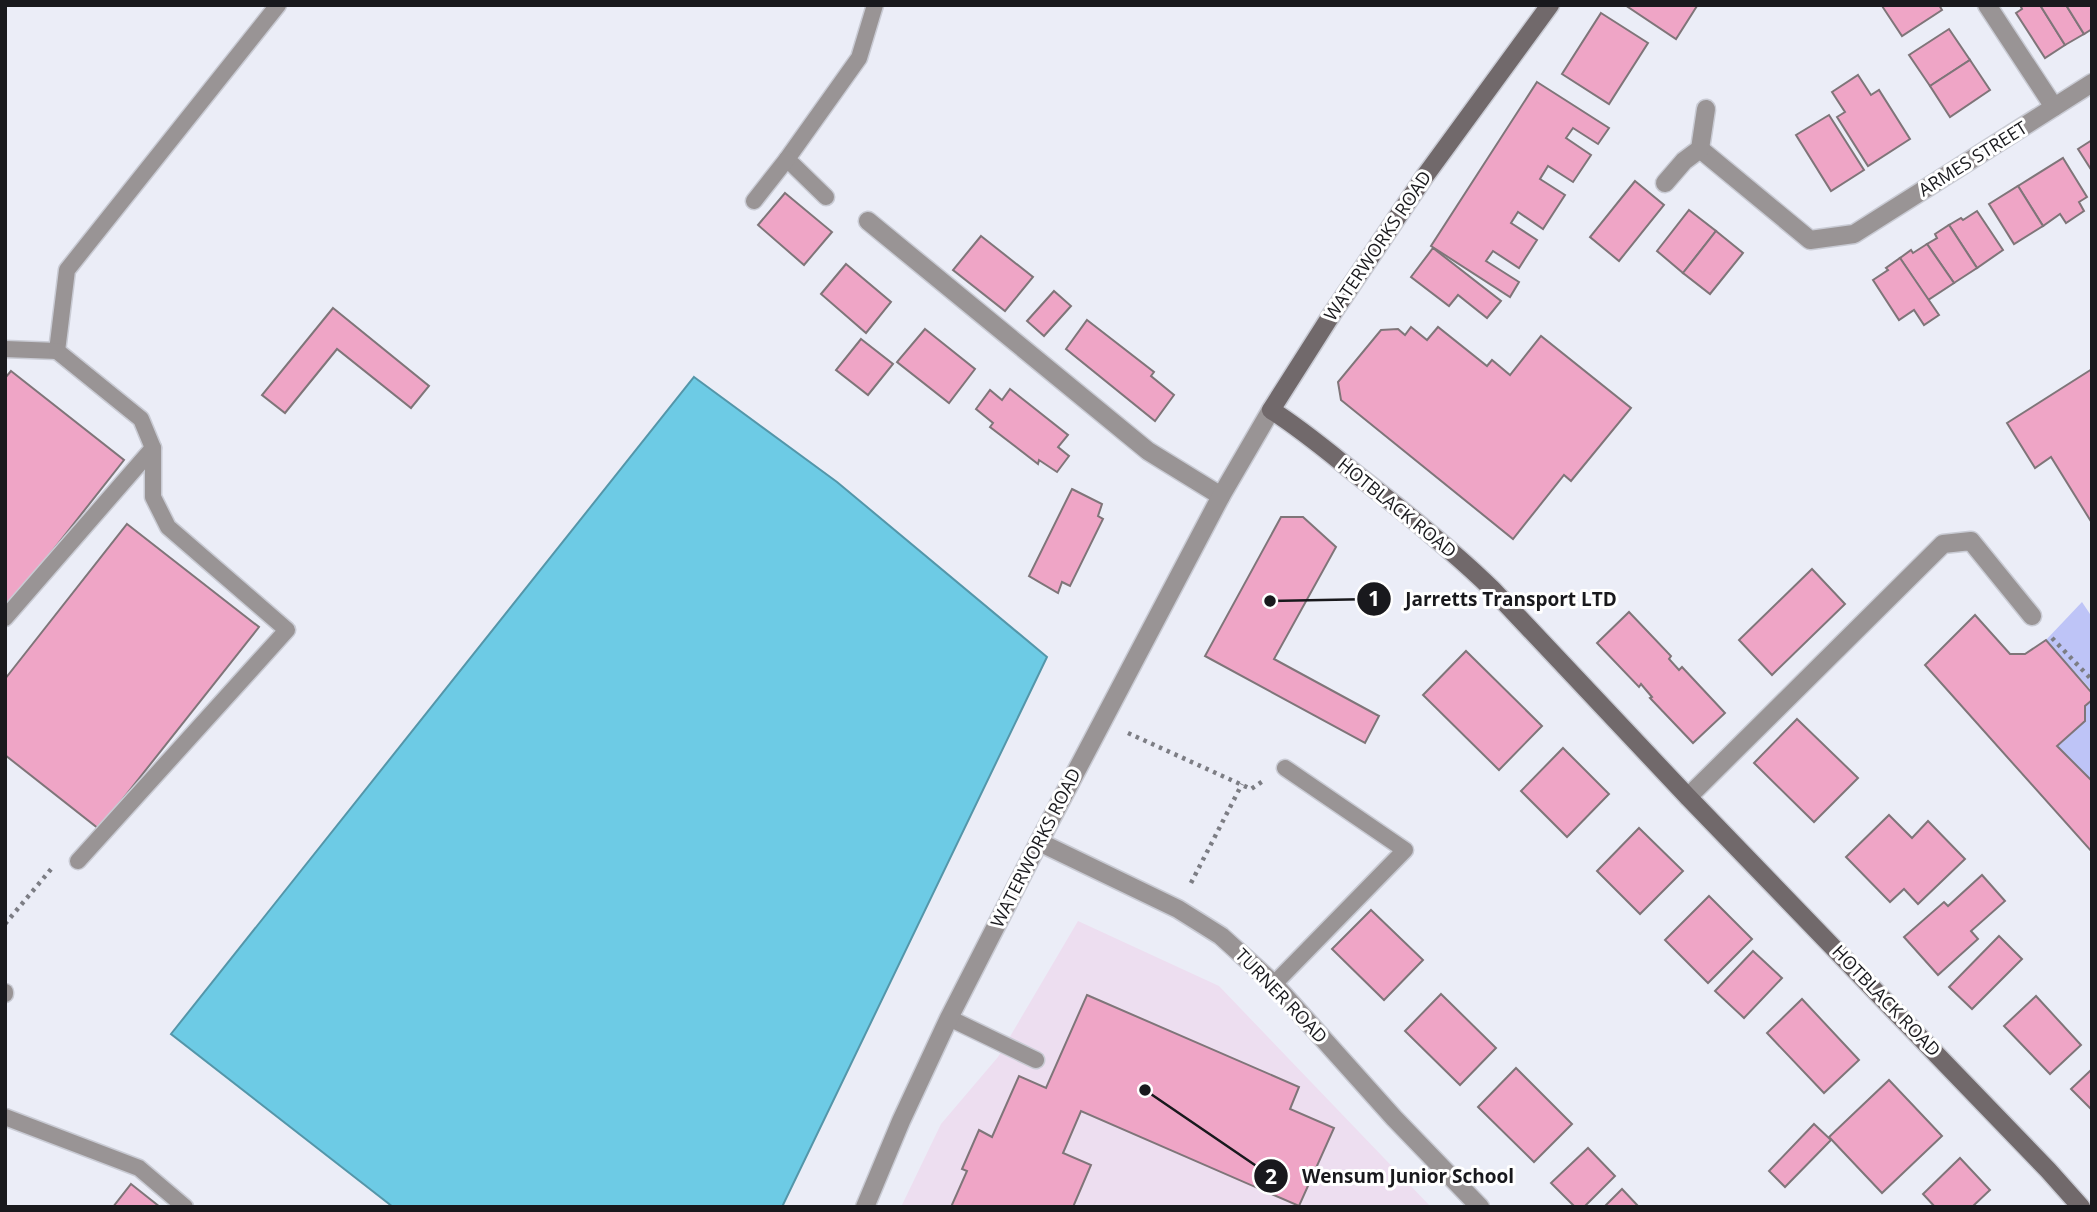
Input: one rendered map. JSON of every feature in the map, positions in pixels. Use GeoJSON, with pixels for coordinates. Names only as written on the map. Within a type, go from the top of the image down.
{"type":"FeatureCollection","features":[{"type":"Feature","properties":{"kind":"street","name":"WATERWORKS ROAD"},"geometry":{"type":"LineString","coordinates":[[865,1207],[949,1018],[1101,721],[1221,496],[1332,314],[1425,176],[1550,5]]}},
{"type":"Feature","properties":{"kind":"street"},"geometry":{"type":"LineString","coordinates":[[1987,5],[2054,107]]}},
{"type":"Feature","properties":{"kind":"street","name":"ARMES STREET"},"geometry":{"type":"LineString","coordinates":[[1699,149],[1810,240],[1854,234],[2092,83]]}},
{"type":"Feature","properties":{"kind":"street"},"geometry":{"type":"LineString","coordinates":[[1665,183],[1684,161],[1699,149],[1706,108]]}},
{"type":"Feature","properties":{"kind":"street"},"geometry":{"type":"LineString","coordinates":[[868,221],[1148,451],[1221,496]]}},
{"type":"Feature","properties":{"kind":"street","name":"HOTBLACK ROAD"},"geometry":{"type":"LineString","coordinates":[[1271,410],[1382,494],[1465,563],[2081,1207]]}},
{"type":"Feature","properties":{"kind":"street"},"geometry":{"type":"LineString","coordinates":[[1688,797],[1943,544],[1971,541],[2032,616]]}},
{"type":"Feature","properties":{"kind":"street","name":"TURNER ROAD"},"geometry":{"type":"LineString","coordinates":[[1039,842],[1178,909],[1221,936],[1275,984],[1394,1118],[1480,1207]]}},
{"type":"Feature","properties":{"kind":"lane"},"geometry":{"type":"LineString","coordinates":[[57,351],[67,270],[278,5]]}},
{"type":"Feature","properties":{"kind":"lane"},"geometry":{"type":"LineString","coordinates":[[754,201],[859,58],[875,5]]}},
{"type":"Feature","properties":{"kind":"lane"},"geometry":{"type":"LineString","coordinates":[[787,159],[826,197]]}},
{"type":"Feature","properties":{"kind":"lane"},"geometry":{"type":"LineString","coordinates":[[5,349],[57,351],[141,419],[153,448],[153,497],[169,527],[287,630],[78,861]]}},
{"type":"Feature","properties":{"kind":"lane"},"geometry":{"type":"LineString","coordinates":[[5,618],[153,448]]}},
{"type":"Feature","properties":{"kind":"lane"},"geometry":{"type":"LineString","coordinates":[[1275,984],[1405,850],[1285,768]]}},
{"type":"Feature","properties":{"kind":"lane"},"geometry":{"type":"LineString","coordinates":[[949,1018],[1035,1060]]}},
{"type":"Feature","properties":{"kind":"lane"},"geometry":{"type":"LineString","coordinates":[[5,1117],[139,1168],[185,1207]]}},
{"type":"Feature","properties":{"kind":"path"},"geometry":{"type":"LineString","coordinates":[[2032,616],[2092,680]]}},
{"type":"Feature","properties":{"kind":"path"},"geometry":{"type":"LineString","coordinates":[[1101,721],[1251,789],[1285,768]]}},
{"type":"Feature","properties":{"kind":"path"},"geometry":{"type":"LineString","coordinates":[[1178,909],[1242,784]]}},
{"type":"Feature","properties":{"kind":"path"},"geometry":{"type":"LineString","coordinates":[[5,923],[58,862]]}},
{"type":"Feature","properties":{"kind":"shaded area"},"geometry":{"type":"Polygon","coordinates":[[[694,377],[837,482],[1047,657],[782,1207],[393,1207],[171,1034],[694,377]]]}},
{"type":"Feature","properties":{"kind":"shaded area"},"geometry":{"type":"Polygon","coordinates":[[[2082,602],[2092,617],[2092,691],[2046,640],[2082,602]]]}},
{"type":"Feature","properties":{"kind":"shaded area"},"geometry":{"type":"Polygon","coordinates":[[[2092,700],[2092,781],[2057,746],[2085,721],[2085,706],[2092,700]]]}},
{"type":"Feature","properties":{"kind":"shaded area"},"geometry":{"type":"Polygon","coordinates":[[[1078,921],[1219,986],[1431,1207],[901,1207],[941,1124],[998,1057],[1078,921]]]}},
{"type":"Feature","properties":{"kind":"building"},"geometry":{"type":"Polygon","coordinates":[[[1625,5],[1697,5],[1697,6],[1676,39],[1625,5]]]}},
{"type":"Feature","properties":{"kind":"building"},"geometry":{"type":"Polygon","coordinates":[[[1939,5],[1942,10],[1902,36],[1882,6],[1939,5]]]}},
{"type":"Feature","properties":{"kind":"building"},"geometry":{"type":"Polygon","coordinates":[[[2020,5],[2040,5],[2065,45],[2045,58],[2016,13],[2022,9],[2020,5]]]}},
{"type":"Feature","properties":{"kind":"building"},"geometry":{"type":"Polygon","coordinates":[[[2040,5],[2066,5],[2084,34],[2065,45],[2040,5]]]}},
{"type":"Feature","properties":{"kind":"building"},"geometry":{"type":"Polygon","coordinates":[[[2066,5],[2092,5],[2092,29],[2084,34],[2066,5]]]}},
{"type":"Feature","properties":{"kind":"building"},"geometry":{"type":"Polygon","coordinates":[[[1601,13],[1648,43],[1609,104],[1562,74],[1601,13]]]}},
{"type":"Feature","properties":{"kind":"building"},"geometry":{"type":"Polygon","coordinates":[[[1949,29],[1970,60],[1930,86],[1909,55],[1949,29]]]}},
{"type":"Feature","properties":{"kind":"building"},"geometry":{"type":"Polygon","coordinates":[[[1970,60],[1990,90],[1950,117],[1930,86],[1970,60]]]}},
{"type":"Feature","properties":{"kind":"building"},"geometry":{"type":"Polygon","coordinates":[[[1858,75],[1871,95],[1879,90],[1910,139],[1868,166],[1837,117],[1845,112],[1832,92],[1858,75]]]}},
{"type":"Feature","properties":{"kind":"building"},"geometry":{"type":"Polygon","coordinates":[[[1537,82],[1609,128],[1598,144],[1573,128],[1566,138],[1591,155],[1573,182],[1548,166],[1540,179],[1565,195],[1543,229],[1518,212],[1511,223],[1537,240],[1519,268],[1493,251],[1486,261],[1519,282],[1510,297],[1431,246],[1537,82]]]}},
{"type":"Feature","properties":{"kind":"building"},"geometry":{"type":"Polygon","coordinates":[[[1829,115],[1864,170],[1831,191],[1796,135],[1829,115]]]}},
{"type":"Feature","properties":{"kind":"building"},"geometry":{"type":"Polygon","coordinates":[[[2092,140],[2092,171],[2078,149],[2092,140]]]}},
{"type":"Feature","properties":{"kind":"building"},"geometry":{"type":"Polygon","coordinates":[[[2063,158],[2087,197],[2079,202],[2084,211],[2066,223],[2060,214],[2043,226],[2018,186],[2063,158]]]}},
{"type":"Feature","properties":{"kind":"building"},"geometry":{"type":"Polygon","coordinates":[[[1635,181],[1664,205],[1619,261],[1590,237],[1635,181]]]}},
{"type":"Feature","properties":{"kind":"building"},"geometry":{"type":"Polygon","coordinates":[[[2018,186],[2043,226],[2014,244],[1989,204],[2018,186]]]}},
{"type":"Feature","properties":{"kind":"building"},"geometry":{"type":"Polygon","coordinates":[[[785,193],[832,232],[804,265],[758,225],[785,193]]]}},
{"type":"Feature","properties":{"kind":"building"},"geometry":{"type":"Polygon","coordinates":[[[1689,210],[1716,231],[1683,273],[1657,251],[1689,210]]]}},
{"type":"Feature","properties":{"kind":"building"},"geometry":{"type":"Polygon","coordinates":[[[1977,211],[2003,250],[1977,268],[1949,225],[1977,211]]]}},
{"type":"Feature","properties":{"kind":"building"},"geometry":{"type":"Polygon","coordinates":[[[1949,225],[1977,268],[1954,283],[1927,244],[1937,238],[1935,234],[1949,225]]]}},
{"type":"Feature","properties":{"kind":"building"},"geometry":{"type":"Polygon","coordinates":[[[1716,231],[1743,253],[1710,294],[1683,273],[1716,231]]]}},
{"type":"Feature","properties":{"kind":"building"},"geometry":{"type":"Polygon","coordinates":[[[981,236],[1033,277],[1005,311],[953,270],[981,236]]]}},
{"type":"Feature","properties":{"kind":"building"},"geometry":{"type":"Polygon","coordinates":[[[1927,244],[1954,283],[1928,300],[1900,258],[1927,244]]]}},
{"type":"Feature","properties":{"kind":"building"},"geometry":{"type":"Polygon","coordinates":[[[1433,248],[1501,301],[1487,318],[1458,295],[1449,306],[1411,277],[1433,248]]]}},
{"type":"Feature","properties":{"kind":"building"},"geometry":{"type":"Polygon","coordinates":[[[1900,258],[1939,315],[1924,325],[1914,310],[1899,320],[1873,280],[1900,258]]]}},
{"type":"Feature","properties":{"kind":"building"},"geometry":{"type":"Polygon","coordinates":[[[846,264],[891,302],[866,333],[821,294],[846,264]]]}},
{"type":"Feature","properties":{"kind":"building"},"geometry":{"type":"Polygon","coordinates":[[[1054,291],[1071,306],[1044,336],[1027,321],[1054,291]]]}},
{"type":"Feature","properties":{"kind":"building"},"geometry":{"type":"Polygon","coordinates":[[[333,308],[429,386],[411,408],[337,349],[285,413],[262,395],[333,308]]]}},
{"type":"Feature","properties":{"kind":"building"},"geometry":{"type":"Polygon","coordinates":[[[1087,320],[1154,372],[1151,376],[1174,395],[1155,421],[1066,349],[1087,320]]]}},
{"type":"Feature","properties":{"kind":"building"},"geometry":{"type":"Polygon","coordinates":[[[1411,327],[1427,340],[1438,327],[1487,366],[1492,360],[1510,375],[1541,336],[1631,408],[1571,481],[1564,475],[1513,539],[1341,400],[1338,382],[1381,330],[1398,329],[1405,335],[1411,327]]]}},
{"type":"Feature","properties":{"kind":"building"},"geometry":{"type":"Polygon","coordinates":[[[925,329],[975,369],[949,403],[897,362],[925,329]]]}},
{"type":"Feature","properties":{"kind":"building"},"geometry":{"type":"Polygon","coordinates":[[[861,339],[893,364],[868,395],[836,370],[861,339]]]}},
{"type":"Feature","properties":{"kind":"building"},"geometry":{"type":"Polygon","coordinates":[[[2092,369],[2092,523],[2051,457],[2035,468],[2007,423],[2092,369]]]}},
{"type":"Feature","properties":{"kind":"building"},"geometry":{"type":"Polygon","coordinates":[[[11,371],[124,460],[9,606],[5,603],[5,378],[11,371]]]}},
{"type":"Feature","properties":{"kind":"building"},"geometry":{"type":"Polygon","coordinates":[[[1010,389],[1068,435],[1058,447],[1069,456],[1057,472],[1039,460],[1038,464],[990,427],[993,423],[976,409],[990,390],[1002,400],[1010,389]]]}},
{"type":"Feature","properties":{"kind":"building"},"geometry":{"type":"Polygon","coordinates":[[[1072,489],[1102,504],[1098,516],[1103,519],[1070,586],[1062,582],[1058,593],[1029,576],[1072,489]]]}},
{"type":"Feature","properties":{"kind":"building"},"geometry":{"type":"Polygon","coordinates":[[[1281,517],[1303,517],[1336,547],[1274,659],[1379,716],[1365,743],[1205,656],[1281,517]]]}},
{"type":"Feature","properties":{"kind":"building"},"geometry":{"type":"Polygon","coordinates":[[[127,524],[259,627],[99,829],[5,755],[5,679],[127,524]]]}},
{"type":"Feature","properties":{"kind":"building"},"geometry":{"type":"Polygon","coordinates":[[[1812,569],[1845,604],[1772,675],[1739,640],[1812,569]]]}},
{"type":"Feature","properties":{"kind":"building"},"geometry":{"type":"Polygon","coordinates":[[[1629,612],[1671,656],[1669,659],[1679,670],[1682,667],[1725,713],[1693,743],[1650,698],[1652,697],[1641,684],[1639,687],[1597,643],[1629,612]]]}},
{"type":"Feature","properties":{"kind":"building"},"geometry":{"type":"Polygon","coordinates":[[[1975,615],[2010,654],[2025,654],[2046,640],[2092,693],[2092,700],[2085,706],[2085,721],[2057,746],[2092,781],[2092,852],[1925,665],[1975,615]]]}},
{"type":"Feature","properties":{"kind":"building"},"geometry":{"type":"Polygon","coordinates":[[[1466,651],[1542,726],[1499,770],[1423,695],[1466,651]]]}},
{"type":"Feature","properties":{"kind":"building"},"geometry":{"type":"Polygon","coordinates":[[[1797,719],[1858,778],[1814,822],[1754,763],[1797,719]]]}},
{"type":"Feature","properties":{"kind":"building"},"geometry":{"type":"Polygon","coordinates":[[[1563,748],[1609,794],[1567,837],[1521,791],[1563,748]]]}},
{"type":"Feature","properties":{"kind":"building"},"geometry":{"type":"Polygon","coordinates":[[[1889,815],[1912,838],[1928,821],[1965,859],[1918,904],[1904,889],[1890,902],[1846,857],[1889,815]]]}},
{"type":"Feature","properties":{"kind":"building"},"geometry":{"type":"Polygon","coordinates":[[[1639,828],[1683,871],[1640,914],[1597,871],[1639,828]]]}},
{"type":"Feature","properties":{"kind":"building"},"geometry":{"type":"Polygon","coordinates":[[[1982,875],[2005,901],[1971,931],[1978,939],[1938,975],[1904,937],[1944,902],[1948,906],[1982,875]]]}},
{"type":"Feature","properties":{"kind":"building"},"geometry":{"type":"Polygon","coordinates":[[[1709,896],[1752,939],[1708,983],[1665,940],[1709,896]]]}},
{"type":"Feature","properties":{"kind":"building"},"geometry":{"type":"Polygon","coordinates":[[[1371,910],[1423,960],[1384,1000],[1332,949],[1371,910]]]}},
{"type":"Feature","properties":{"kind":"building"},"geometry":{"type":"Polygon","coordinates":[[[1999,936],[2022,959],[1972,1009],[1949,987],[1999,936]]]}},
{"type":"Feature","properties":{"kind":"building"},"geometry":{"type":"Polygon","coordinates":[[[1753,951],[1782,978],[1744,1018],[1715,991],[1753,951]]]}},
{"type":"Feature","properties":{"kind":"building"},"geometry":{"type":"Polygon","coordinates":[[[1441,994],[1496,1048],[1460,1085],[1405,1031],[1441,994]]]}},
{"type":"Feature","properties":{"kind":"building"},"geometry":{"type":"Polygon","coordinates":[[[1087,995],[1299,1087],[1290,1109],[1334,1128],[1299,1206],[1081,1111],[1063,1153],[1091,1165],[1073,1207],[951,1207],[967,1171],[962,1169],[979,1130],[992,1137],[1019,1076],[1046,1088],[1087,995]]]}},
{"type":"Feature","properties":{"kind":"building"},"geometry":{"type":"Polygon","coordinates":[[[2036,996],[2081,1045],[2050,1074],[2004,1026],[2036,996]]]}},
{"type":"Feature","properties":{"kind":"building"},"geometry":{"type":"Polygon","coordinates":[[[1802,999],[1859,1060],[1824,1093],[1767,1033],[1802,999]]]}},
{"type":"Feature","properties":{"kind":"building"},"geometry":{"type":"Polygon","coordinates":[[[1516,1068],[1572,1124],[1534,1162],[1478,1107],[1516,1068]]]}},
{"type":"Feature","properties":{"kind":"building"},"geometry":{"type":"Polygon","coordinates":[[[2092,1069],[2092,1110],[2071,1089],[2092,1069]]]}},
{"type":"Feature","properties":{"kind":"building"},"geometry":{"type":"Polygon","coordinates":[[[1889,1080],[1942,1136],[1882,1193],[1829,1137],[1889,1080]]]}},
{"type":"Feature","properties":{"kind":"building"},"geometry":{"type":"Polygon","coordinates":[[[1814,1124],[1831,1140],[1785,1187],[1769,1171],[1814,1124]]]}},
{"type":"Feature","properties":{"kind":"building"},"geometry":{"type":"Polygon","coordinates":[[[1588,1148],[1615,1176],[1584,1207],[1575,1207],[1551,1183],[1588,1148]]]}},
{"type":"Feature","properties":{"kind":"building"},"geometry":{"type":"Polygon","coordinates":[[[1960,1158],[1990,1190],[1972,1207],[1935,1207],[1923,1194],[1960,1158]]]}},
{"type":"Feature","properties":{"kind":"building"},"geometry":{"type":"Polygon","coordinates":[[[131,1184],[160,1207],[113,1207],[131,1184]]]}},
{"type":"Feature","properties":{"kind":"building"},"geometry":{"type":"Polygon","coordinates":[[[1622,1189],[1639,1207],[1604,1207],[1622,1189]]]}},
{"type":"Feature","properties":{"kind":"place","name":"Jarretts Transport LTD"},"geometry":{"type":"Point","coordinates":[1270,601]}},
{"type":"Feature","properties":{"kind":"place","name":"Wensum Junior School"},"geometry":{"type":"Point","coordinates":[1145,1090]}}]}
